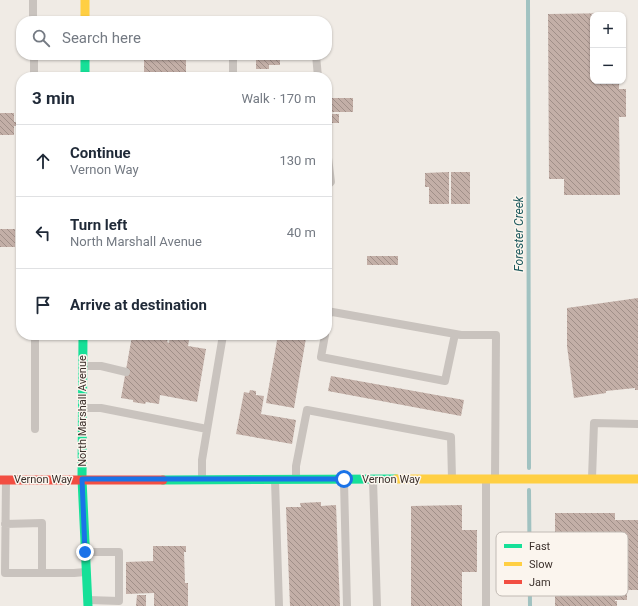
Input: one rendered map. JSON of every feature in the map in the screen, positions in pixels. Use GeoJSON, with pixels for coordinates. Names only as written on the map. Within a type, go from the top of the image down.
{"type":"FeatureCollection","features":[{"type":"Feature","properties":{"kind":"street"},"geometry":{"type":"LineString","coordinates":[[85,0],[85,16]]}},
{"type":"Feature","properties":{"kind":"street"},"geometry":{"type":"LineString","coordinates":[[85,60],[85,72]]}},
{"type":"Feature","properties":{"kind":"street","name":"North Marshall Avenue"},"geometry":{"type":"LineString","coordinates":[[83,340],[82,479],[88,603]]}},
{"type":"Feature","properties":{"kind":"street","name":"Vernon Way"},"geometry":{"type":"LineString","coordinates":[[3,480],[638,479]]}},
{"type":"Feature","properties":{"kind":"lane"},"geometry":{"type":"LineString","coordinates":[[33,0],[33,16]]}},
{"type":"Feature","properties":{"kind":"lane"},"geometry":{"type":"LineString","coordinates":[[34,60],[34,72]]}},
{"type":"Feature","properties":{"kind":"lane"},"geometry":{"type":"LineString","coordinates":[[233,60],[233,72]]}},
{"type":"Feature","properties":{"kind":"lane"},"geometry":{"type":"LineString","coordinates":[[316,60],[318,72]]}},
{"type":"Feature","properties":{"kind":"lane"},"geometry":{"type":"LineString","coordinates":[[332,312],[461,335],[496,335],[486,606]]}},
{"type":"Feature","properties":{"kind":"lane"},"geometry":{"type":"LineString","coordinates":[[324,340],[321,357],[445,381],[455,334]]}},
{"type":"Feature","properties":{"kind":"lane"},"geometry":{"type":"LineString","coordinates":[[35,340],[35,429]]}},
{"type":"Feature","properties":{"kind":"lane"},"geometry":{"type":"LineString","coordinates":[[202,479],[202,460],[223,340]]}},
{"type":"Feature","properties":{"kind":"lane"},"geometry":{"type":"LineString","coordinates":[[83,366],[101,366],[126,372]]}},
{"type":"Feature","properties":{"kind":"lane"},"geometry":{"type":"LineString","coordinates":[[82,408],[101,408],[207,429]]}},
{"type":"Feature","properties":{"kind":"lane"},"geometry":{"type":"LineString","coordinates":[[296,479],[296,466],[307,410],[451,437],[452,479]]}},
{"type":"Feature","properties":{"kind":"lane"},"geometry":{"type":"LineString","coordinates":[[592,479],[594,423],[638,424]]}},
{"type":"Feature","properties":{"kind":"lane"},"geometry":{"type":"LineString","coordinates":[[275,479],[279,606]]}},
{"type":"Feature","properties":{"kind":"lane"},"geometry":{"type":"LineString","coordinates":[[344,479],[347,606]]}},
{"type":"Feature","properties":{"kind":"lane"},"geometry":{"type":"LineString","coordinates":[[373,479],[377,606]]}},
{"type":"Feature","properties":{"kind":"lane"},"geometry":{"type":"LineString","coordinates":[[3,480],[5,573],[86,572]]}},
{"type":"Feature","properties":{"kind":"lane"},"geometry":{"type":"LineString","coordinates":[[5,524],[42,523],[42,573]]}},
{"type":"Feature","properties":{"kind":"lane"},"geometry":{"type":"LineString","coordinates":[[85,552],[119,552],[119,601],[88,603]]}},
{"type":"Feature","properties":{"kind":"building"},"geometry":{"type":"Polygon","coordinates":[[[590,13],[590,84],[619,84],[619,89],[626,89],[626,117],[619,117],[620,195],[564,195],[564,179],[549,179],[548,14],[590,13]]]}},
{"type":"Feature","properties":{"kind":"building"},"geometry":{"type":"Polygon","coordinates":[[[144,60],[186,60],[186,72],[144,72],[144,60]]]}},
{"type":"Feature","properties":{"kind":"building"},"geometry":{"type":"Polygon","coordinates":[[[256,60],[280,60],[280,65],[269,65],[269,69],[256,69],[256,60]]]}},
{"type":"Feature","properties":{"kind":"building"},"geometry":{"type":"Polygon","coordinates":[[[332,98],[353,98],[353,112],[332,112],[332,98]]]}},
{"type":"Feature","properties":{"kind":"building"},"geometry":{"type":"Polygon","coordinates":[[[0,113],[14,113],[14,122],[16,122],[16,126],[14,126],[14,135],[0,135],[0,113]]]}},
{"type":"Feature","properties":{"kind":"building"},"geometry":{"type":"Polygon","coordinates":[[[332,114],[339,114],[339,123],[332,123],[332,114]]]}},
{"type":"Feature","properties":{"kind":"building"},"geometry":{"type":"Polygon","coordinates":[[[449,172],[449,204],[429,204],[429,187],[425,187],[425,173],[449,172]]]}},
{"type":"Feature","properties":{"kind":"building"},"geometry":{"type":"Polygon","coordinates":[[[451,172],[470,172],[470,204],[451,204],[451,172]]]}},
{"type":"Feature","properties":{"kind":"building"},"geometry":{"type":"Polygon","coordinates":[[[0,229],[15,229],[15,247],[0,247],[0,229]]]}},
{"type":"Feature","properties":{"kind":"building"},"geometry":{"type":"Polygon","coordinates":[[[367,256],[398,256],[398,265],[367,265],[367,256]]]}},
{"type":"Feature","properties":{"kind":"building"},"geometry":{"type":"Polygon","coordinates":[[[638,298],[638,390],[635,390],[635,388],[606,391],[606,393],[574,398],[567,346],[567,308],[638,298]]]}},
{"type":"Feature","properties":{"kind":"building"},"geometry":{"type":"Polygon","coordinates":[[[131,340],[168,340],[167,342],[169,343],[169,340],[189,340],[188,346],[206,349],[197,402],[160,395],[159,404],[146,402],[145,404],[121,398],[131,340]]]}},
{"type":"Feature","properties":{"kind":"building"},"geometry":{"type":"Polygon","coordinates":[[[277,340],[306,340],[294,408],[266,403],[277,340]]]}},
{"type":"Feature","properties":{"kind":"building"},"geometry":{"type":"Polygon","coordinates":[[[331,376],[464,400],[461,416],[328,391],[331,376]]]}},
{"type":"Feature","properties":{"kind":"building"},"geometry":{"type":"Polygon","coordinates":[[[250,390],[256,391],[256,395],[264,396],[261,414],[296,420],[292,444],[236,434],[244,392],[249,393],[250,390]]]}},
{"type":"Feature","properties":{"kind":"building"},"geometry":{"type":"Polygon","coordinates":[[[321,502],[321,506],[336,505],[340,606],[290,606],[286,507],[301,507],[300,503],[321,502]]]}},
{"type":"Feature","properties":{"kind":"building"},"geometry":{"type":"Polygon","coordinates":[[[462,505],[462,530],[477,530],[477,572],[462,572],[462,606],[411,606],[411,506],[462,505]]]}},
{"type":"Feature","properties":{"kind":"building"},"geometry":{"type":"Polygon","coordinates":[[[555,513],[615,513],[615,520],[638,520],[638,590],[628,590],[628,532],[555,532],[555,513]]]}},
{"type":"Feature","properties":{"kind":"building"},"geometry":{"type":"Polygon","coordinates":[[[153,546],[186,546],[186,552],[184,552],[185,583],[188,583],[188,606],[154,606],[154,593],[126,594],[126,562],[153,561],[153,546]]]}},
{"type":"Feature","properties":{"kind":"building"},"geometry":{"type":"Polygon","coordinates":[[[137,595],[146,595],[146,606],[136,606],[137,595]]]}},
{"type":"Feature","properties":{"kind":"building"},"geometry":{"type":"Polygon","coordinates":[[[555,596],[627,596],[627,600],[615,600],[617,601],[617,606],[555,606],[555,596]]]}},
{"type":"Feature","properties":{"kind":"waterway","name":"Forester Creek"},"geometry":{"type":"LineString","coordinates":[[528,0],[529,468]]}},
{"type":"Feature","properties":{"kind":"waterway","name":"Forester Creek"},"geometry":{"type":"LineString","coordinates":[[529,490],[529,532]]}},
{"type":"Feature","properties":{"kind":"waterway","name":"Forester Creek"},"geometry":{"type":"LineString","coordinates":[[530,596],[530,606]]}},
{"type":"Feature","properties":{"kind":"traffic: fast"},"geometry":{"type":"LineString","coordinates":[[85,60],[85,72]]}},
{"type":"Feature","properties":{"kind":"traffic: fast"},"geometry":{"type":"LineString","coordinates":[[83,340],[82,479],[88,606]]}},
{"type":"Feature","properties":{"kind":"traffic: fast"},"geometry":{"type":"LineString","coordinates":[[163,480],[396,479]]}},
{"type":"Feature","properties":{"kind":"traffic: slow"},"geometry":{"type":"LineString","coordinates":[[85,0],[85,16]]}},
{"type":"Feature","properties":{"kind":"traffic: slow"},"geometry":{"type":"LineString","coordinates":[[396,479],[638,479]]}},
{"type":"Feature","properties":{"kind":"traffic: jam"},"geometry":{"type":"LineString","coordinates":[[0,480],[163,480]]}},
{"type":"Feature","properties":{"kind":"route"},"geometry":{"type":"LineString","coordinates":[[85,552],[82,479],[344,479]]}}]}
